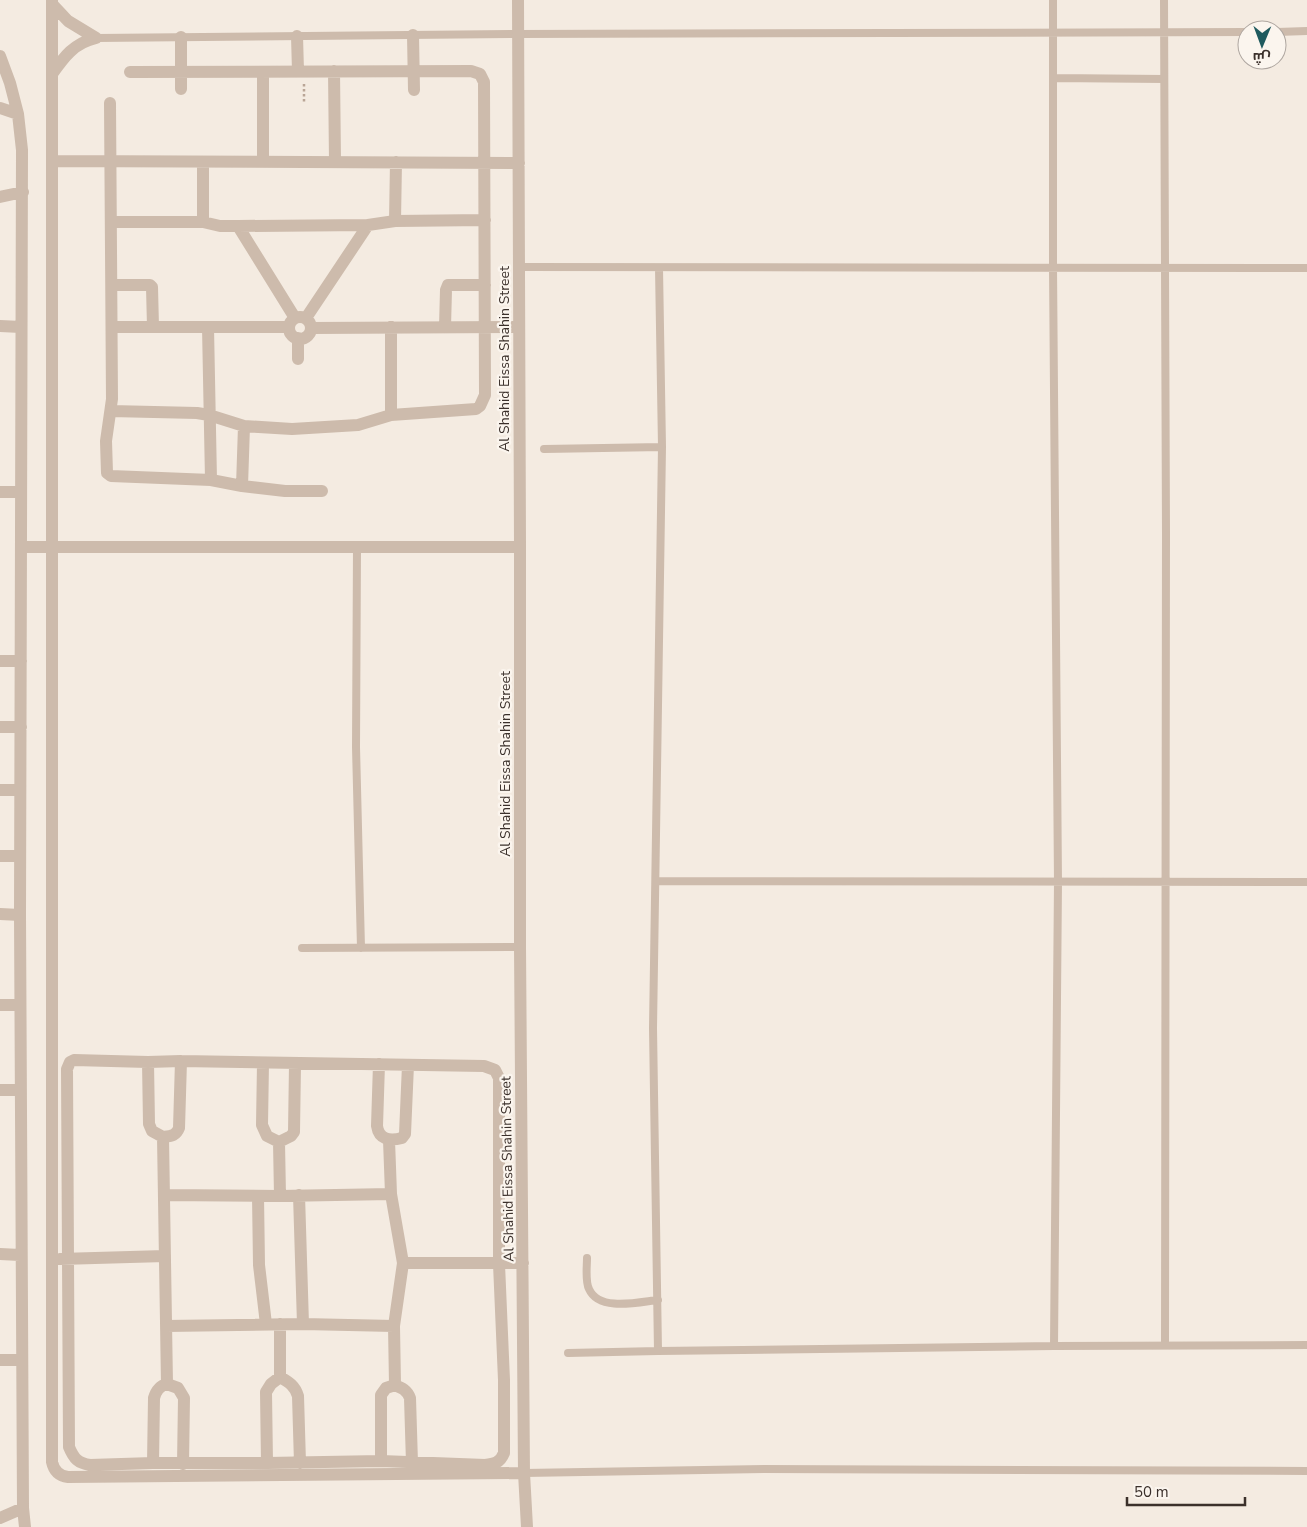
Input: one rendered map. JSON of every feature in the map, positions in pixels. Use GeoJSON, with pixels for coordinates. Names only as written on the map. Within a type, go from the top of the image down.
{"type":"FeatureCollection","features":[{"type":"Feature","properties":{"kind":"street","name":"Al Shahid Eissa Shahin Street"},"geometry":{"type":"LineString","coordinates":[[518,0],[520,947],[524,1473],[527,1527]]}},
{"type":"Feature","properties":{"kind":"street"},"geometry":{"type":"LineString","coordinates":[[52,2],[68,22],[96,38]]}},
{"type":"Feature","properties":{"kind":"street"},"geometry":{"type":"LineString","coordinates":[[52,2],[52,1462],[57,1473],[62,1476],[351,1468],[524,1473]]}},
{"type":"Feature","properties":{"kind":"street"},"geometry":{"type":"LineString","coordinates":[[413,35],[414,90]]}},
{"type":"Feature","properties":{"kind":"street"},"geometry":{"type":"LineString","coordinates":[[297,36],[298,71]]}},
{"type":"Feature","properties":{"kind":"street"},"geometry":{"type":"LineString","coordinates":[[181,37],[181,89]]}},
{"type":"Feature","properties":{"kind":"street"},"geometry":{"type":"LineString","coordinates":[[52,74],[79,44],[96,38]]}},
{"type":"Feature","properties":{"kind":"street"},"geometry":{"type":"LineString","coordinates":[[0,56],[10,83],[18,114],[22,150],[23,192],[20,1255],[22,1508],[25,1527]]}},
{"type":"Feature","properties":{"kind":"street"},"geometry":{"type":"LineString","coordinates":[[334,71],[335,162]]}},
{"type":"Feature","properties":{"kind":"street"},"geometry":{"type":"LineString","coordinates":[[111,411],[209,415],[244,426],[292,429],[340,427],[358,425],[391,415],[470,410],[480,406],[485,395],[483,77],[476,71],[130,72]]}},
{"type":"Feature","properties":{"kind":"street"},"geometry":{"type":"LineString","coordinates":[[263,72],[263,162]]}},
{"type":"Feature","properties":{"kind":"street"},"geometry":{"type":"LineString","coordinates":[[110,104],[112,327],[111,411],[106,453],[108,474],[211,480],[242,486],[322,491]]}},
{"type":"Feature","properties":{"kind":"street"},"geometry":{"type":"LineString","coordinates":[[0,108],[18,114]]}},
{"type":"Feature","properties":{"kind":"street"},"geometry":{"type":"LineString","coordinates":[[52,161],[518,163]]}},
{"type":"Feature","properties":{"kind":"street"},"geometry":{"type":"LineString","coordinates":[[202,162],[203,222]]}},
{"type":"Feature","properties":{"kind":"street"},"geometry":{"type":"LineString","coordinates":[[395,221],[396,162]]}},
{"type":"Feature","properties":{"kind":"street"},"geometry":{"type":"LineString","coordinates":[[0,197],[23,192]]}},
{"type":"Feature","properties":{"kind":"street"},"geometry":{"type":"LineString","coordinates":[[112,222],[203,222],[220,226],[238,226],[368,225],[395,221],[485,220]]}},
{"type":"Feature","properties":{"kind":"street"},"geometry":{"type":"LineString","coordinates":[[300,323],[368,225]]}},
{"type":"Feature","properties":{"kind":"street"},"geometry":{"type":"LineString","coordinates":[[238,226],[307,336],[298,338],[298,359]]}},
{"type":"Feature","properties":{"kind":"street"},"geometry":{"type":"LineString","coordinates":[[112,285],[150,285],[152,287],[153,327]]}},
{"type":"Feature","properties":{"kind":"street"},"geometry":{"type":"LineString","coordinates":[[445,327],[446,290],[448,285],[485,285]]}},
{"type":"Feature","properties":{"kind":"street"},"geometry":{"type":"LineString","coordinates":[[112,327],[208,327],[300,323],[391,327],[519,327]]}},
{"type":"Feature","properties":{"kind":"street"},"geometry":{"type":"LineString","coordinates":[[0,326],[22,326]]}},
{"type":"Feature","properties":{"kind":"street"},"geometry":{"type":"LineString","coordinates":[[208,327],[211,480]]}},
{"type":"Feature","properties":{"kind":"street"},"geometry":{"type":"LineString","coordinates":[[391,327],[391,415]]}},
{"type":"Feature","properties":{"kind":"street"},"geometry":{"type":"LineString","coordinates":[[242,486],[244,426]]}},
{"type":"Feature","properties":{"kind":"street"},"geometry":{"type":"LineString","coordinates":[[0,492],[21,492]]}},
{"type":"Feature","properties":{"kind":"street"},"geometry":{"type":"LineString","coordinates":[[21,547],[520,547]]}},
{"type":"Feature","properties":{"kind":"street"},"geometry":{"type":"LineString","coordinates":[[0,661],[21,661]]}},
{"type":"Feature","properties":{"kind":"street"},"geometry":{"type":"LineString","coordinates":[[0,727],[20,727]]}},
{"type":"Feature","properties":{"kind":"street"},"geometry":{"type":"LineString","coordinates":[[0,790],[20,790]]}},
{"type":"Feature","properties":{"kind":"street"},"geometry":{"type":"LineString","coordinates":[[0,856],[20,856]]}},
{"type":"Feature","properties":{"kind":"street"},"geometry":{"type":"LineString","coordinates":[[0,914],[20,915]]}},
{"type":"Feature","properties":{"kind":"street"},"geometry":{"type":"LineString","coordinates":[[0,1005],[20,1006]]}},
{"type":"Feature","properties":{"kind":"street"},"geometry":{"type":"LineString","coordinates":[[74,1060],[148,1062],[484,1066],[495,1070],[497,1073],[499,1264],[504,1380],[504,1453],[502,1459],[497,1463],[485,1465],[381,1461],[351,1468],[300,1463],[90,1465],[80,1463],[72,1456],[69,1447],[66,1076],[68,1066],[74,1060]]}},
{"type":"Feature","properties":{"kind":"street"},"geometry":{"type":"LineString","coordinates":[[148,1062],[149,1124],[152,1131],[163,1136],[173,1135],[177,1133],[179,1128],[181,1061]]}},
{"type":"Feature","properties":{"kind":"street"},"geometry":{"type":"LineString","coordinates":[[262,1063],[262,1125],[267,1136],[279,1142]]}},
{"type":"Feature","properties":{"kind":"street"},"geometry":{"type":"LineString","coordinates":[[279,1142],[291,1136],[294,1132],[295,1064]]}},
{"type":"Feature","properties":{"kind":"street"},"geometry":{"type":"LineString","coordinates":[[379,1064],[378,1134],[389,1140],[402,1138],[405,1134],[408,1066]]}},
{"type":"Feature","properties":{"kind":"street"},"geometry":{"type":"LineString","coordinates":[[0,1090],[20,1090]]}},
{"type":"Feature","properties":{"kind":"street"},"geometry":{"type":"LineString","coordinates":[[163,1136],[167,1384]]}},
{"type":"Feature","properties":{"kind":"street"},"geometry":{"type":"LineString","coordinates":[[389,1140],[391,1194],[403,1263],[394,1326],[395,1385]]}},
{"type":"Feature","properties":{"kind":"street"},"geometry":{"type":"LineString","coordinates":[[279,1142],[280,1196]]}},
{"type":"Feature","properties":{"kind":"street"},"geometry":{"type":"LineString","coordinates":[[164,1196],[391,1194]]}},
{"type":"Feature","properties":{"kind":"street"},"geometry":{"type":"LineString","coordinates":[[299,1195],[303,1324]]}},
{"type":"Feature","properties":{"kind":"street"},"geometry":{"type":"LineString","coordinates":[[258,1196],[259,1265],[266,1324]]}},
{"type":"Feature","properties":{"kind":"street"},"geometry":{"type":"LineString","coordinates":[[0,1254],[20,1255]]}},
{"type":"Feature","properties":{"kind":"street"},"geometry":{"type":"LineString","coordinates":[[52,1259],[165,1256]]}},
{"type":"Feature","properties":{"kind":"street"},"geometry":{"type":"LineString","coordinates":[[403,1263],[523,1263]]}},
{"type":"Feature","properties":{"kind":"street"},"geometry":{"type":"LineString","coordinates":[[280,1324],[280,1377]]}},
{"type":"Feature","properties":{"kind":"street"},"geometry":{"type":"LineString","coordinates":[[166,1326],[303,1324],[394,1326]]}},
{"type":"Feature","properties":{"kind":"street"},"geometry":{"type":"LineString","coordinates":[[0,1360],[21,1360]]}},
{"type":"Feature","properties":{"kind":"street"},"geometry":{"type":"LineString","coordinates":[[280,1377],[291,1384],[298,1396],[300,1463]]}},
{"type":"Feature","properties":{"kind":"street"},"geometry":{"type":"LineString","coordinates":[[267,1463],[266,1392],[270,1384],[280,1377]]}},
{"type":"Feature","properties":{"kind":"street"},"geometry":{"type":"LineString","coordinates":[[153,1463],[154,1398],[158,1389],[167,1384],[178,1388],[184,1398],[182,1464]]}},
{"type":"Feature","properties":{"kind":"street"},"geometry":{"type":"LineString","coordinates":[[381,1461],[381,1394],[386,1388],[395,1385],[404,1389],[410,1398],[412,1463]]}},
{"type":"Feature","properties":{"kind":"street"},"geometry":{"type":"LineString","coordinates":[[0,1518],[22,1508]]}},
{"type":"Feature","properties":{"kind":"lane"},"geometry":{"type":"LineString","coordinates":[[1053,0],[1053,268],[1058,882],[1054,1346]]}},
{"type":"Feature","properties":{"kind":"lane"},"geometry":{"type":"LineString","coordinates":[[1164,0],[1166,525],[1165,1345]]}},
{"type":"Feature","properties":{"kind":"lane"},"geometry":{"type":"LineString","coordinates":[[96,38],[518,34],[1237,32]]}},
{"type":"Feature","properties":{"kind":"lane"},"geometry":{"type":"LineString","coordinates":[[1287,32],[1307,32]]}},
{"type":"Feature","properties":{"kind":"lane"},"geometry":{"type":"LineString","coordinates":[[1053,78],[1164,78]]}},
{"type":"Feature","properties":{"kind":"lane"},"geometry":{"type":"LineString","coordinates":[[519,267],[1307,268]]}},
{"type":"Feature","properties":{"kind":"lane"},"geometry":{"type":"LineString","coordinates":[[658,1351],[654,1028],[662,447],[659,268]]}},
{"type":"Feature","properties":{"kind":"lane"},"geometry":{"type":"LineString","coordinates":[[544,449],[662,447]]}},
{"type":"Feature","properties":{"kind":"lane"},"geometry":{"type":"LineString","coordinates":[[357,547],[356,738],[362,948]]}},
{"type":"Feature","properties":{"kind":"lane"},"geometry":{"type":"LineString","coordinates":[[656,880],[1307,882]]}},
{"type":"Feature","properties":{"kind":"lane"},"geometry":{"type":"LineString","coordinates":[[302,948],[520,947]]}},
{"type":"Feature","properties":{"kind":"lane"},"geometry":{"type":"LineString","coordinates":[[587,1258],[588,1288],[599,1301],[609,1304],[658,1300]]}},
{"type":"Feature","properties":{"kind":"lane"},"geometry":{"type":"LineString","coordinates":[[568,1353],[1054,1346],[1307,1345]]}},
{"type":"Feature","properties":{"kind":"lane"},"geometry":{"type":"LineString","coordinates":[[524,1473],[764,1469],[1307,1471]]}}]}
